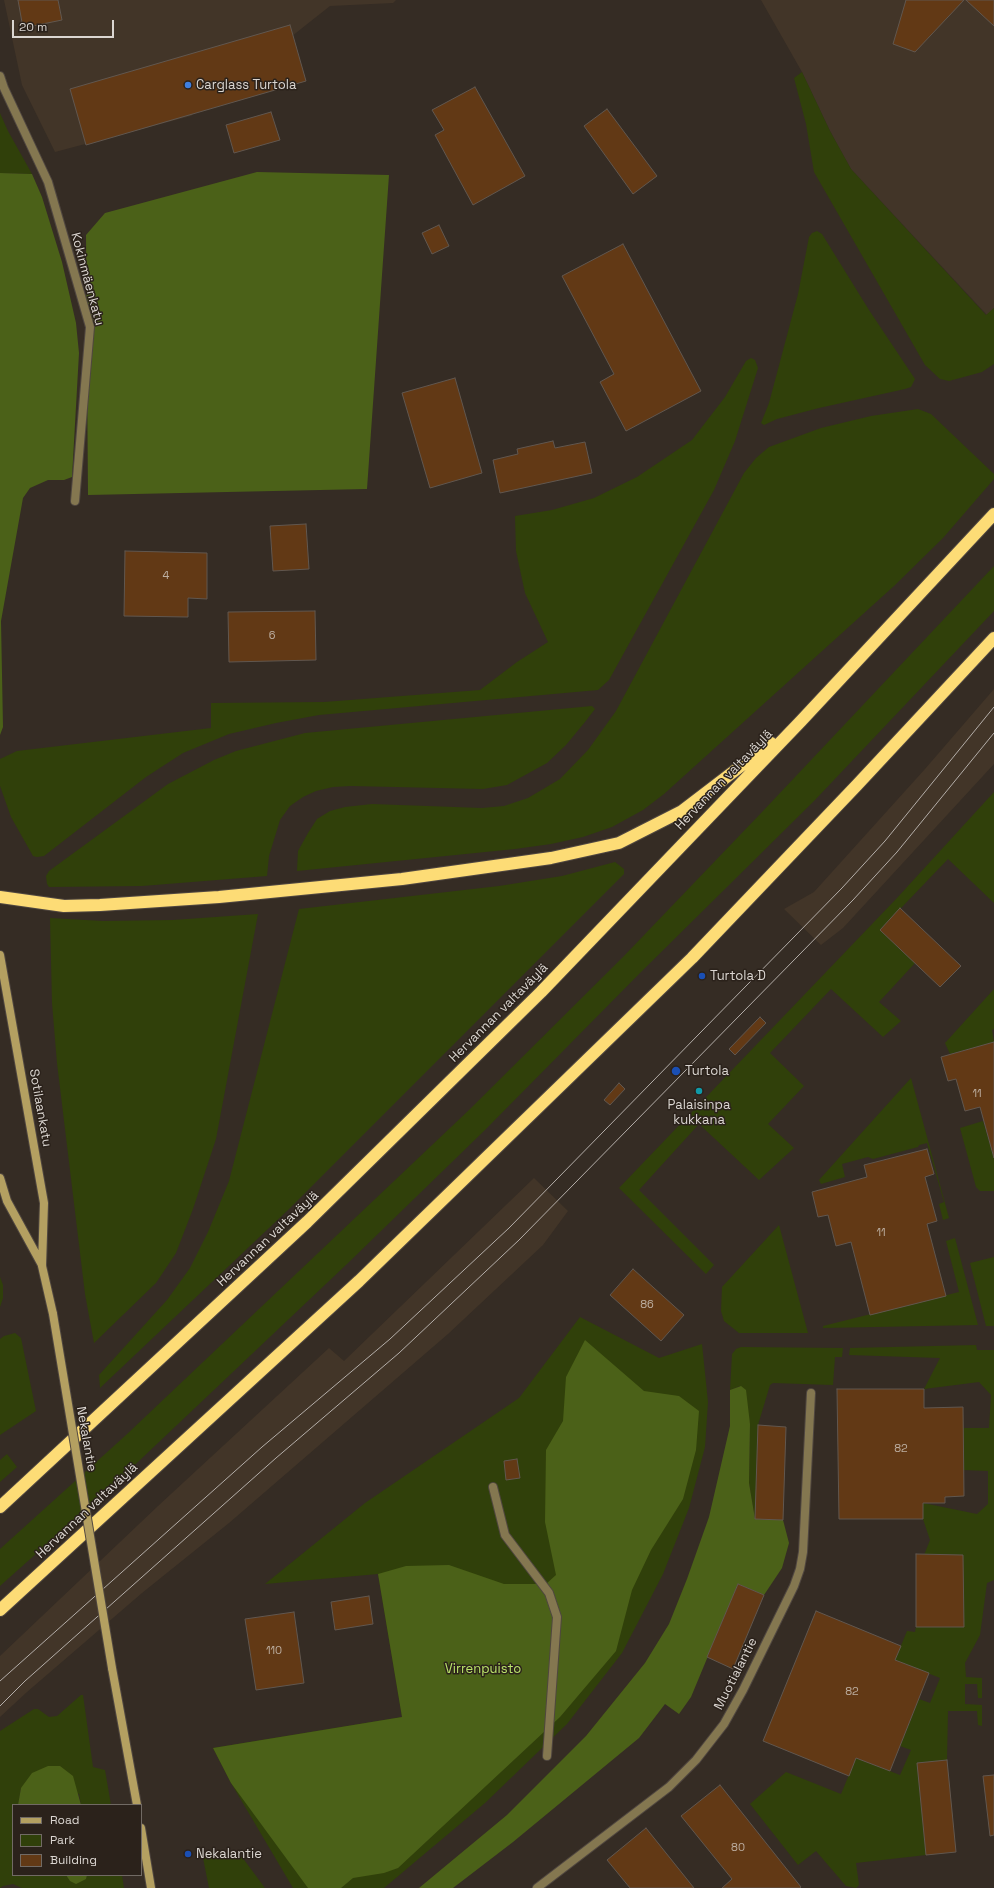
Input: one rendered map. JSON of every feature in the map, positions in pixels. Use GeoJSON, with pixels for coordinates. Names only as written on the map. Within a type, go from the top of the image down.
{"type":"FeatureCollection","features":[{"type":"Feature","properties":{"kind":"highway","name":"Hervannan valtaväylä"},"geometry":{"type":"LineString","coordinates":[[0,1507],[307,1222],[541,992],[801,721],[994,514]]}},
{"type":"Feature","properties":{"kind":"highway","name":"Hervannan valtaväylä"},"geometry":{"type":"LineString","coordinates":[[0,1610],[359,1281],[686,964],[863,779],[994,638]]}},
{"type":"Feature","properties":{"kind":"highway"},"geometry":{"type":"LineString","coordinates":[[0,897],[64,906],[211,898],[402,879],[551,858],[619,842],[682,811],[801,721]]}},
{"type":"Feature","properties":{"kind":"main road","name":"Sotilaankatu"},"geometry":{"type":"LineString","coordinates":[[0,955],[44,1204],[42,1266],[53,1314]]}},
{"type":"Feature","properties":{"kind":"main road","name":"Sotilaankatu"},"geometry":{"type":"LineString","coordinates":[[0,1178],[7,1201],[42,1266]]}},
{"type":"Feature","properties":{"kind":"main road","name":"Nekalantie"},"geometry":{"type":"LineString","coordinates":[[53,1314],[112,1668],[137,1804]]}},
{"type":"Feature","properties":{"kind":"main road"},"geometry":{"type":"LineString","coordinates":[[142,1834],[151,1888]]}},
{"type":"Feature","properties":{"kind":"street","name":"Kokinmäenkatu"},"geometry":{"type":"LineString","coordinates":[[0,76],[48,182],[90,327],[75,501]]}},
{"type":"Feature","properties":{"kind":"street","name":"Muotialantie"},"geometry":{"type":"LineString","coordinates":[[537,1888],[669,1787],[696,1760],[724,1724],[740,1696],[791,1592],[800,1569],[804,1552],[811,1393]]}},
{"type":"Feature","properties":{"kind":"street"},"geometry":{"type":"LineString","coordinates":[[493,1487],[505,1535],[549,1593],[557,1617],[547,1756]]}},
{"type":"Feature","properties":{"kind":"shaded area"},"geometry":{"type":"Polygon","coordinates":[[[4,0],[396,0],[393,3],[330,6],[191,116],[55,152],[22,85],[4,0]]]}},
{"type":"Feature","properties":{"kind":"shaded area"},"geometry":{"type":"Polygon","coordinates":[[[761,0],[994,0],[994,308],[987,315],[851,169],[830,131],[802,72],[761,0]]]}},
{"type":"Feature","properties":{"kind":"shaded area"},"geometry":{"type":"Polygon","coordinates":[[[994,689],[994,764],[843,928],[821,945],[784,909],[814,892],[925,769],[994,689]]]}},
{"type":"Feature","properties":{"kind":"shaded area"},"geometry":{"type":"Polygon","coordinates":[[[534,1178],[568,1211],[543,1245],[448,1334],[229,1523],[142,1593],[0,1717],[0,1656],[158,1506],[329,1348],[344,1361],[534,1178]]]}},
{"type":"Feature","properties":{"kind":"green space"},"geometry":{"type":"Polygon","coordinates":[[[802,72],[830,131],[851,169],[986,315],[994,308],[994,364],[982,372],[949,381],[940,379],[925,365],[814,172],[806,124],[794,78],[802,72]]]}},
{"type":"Feature","properties":{"kind":"green space"},"geometry":{"type":"Polygon","coordinates":[[[0,113],[8,131],[32,174],[0,173],[0,113]]]}},
{"type":"Feature","properties":{"kind":"green space"},"geometry":{"type":"Polygon","coordinates":[[[257,172],[389,175],[367,489],[88,495],[86,235],[105,213],[257,172]]]}},
{"type":"Feature","properties":{"kind":"green space"},"geometry":{"type":"Polygon","coordinates":[[[0,173],[32,174],[42,197],[62,262],[76,323],[79,353],[72,477],[64,480],[48,480],[30,488],[23,498],[1,621],[3,727],[0,735],[0,173]]]}},
{"type":"Feature","properties":{"kind":"green space"},"geometry":{"type":"Polygon","coordinates":[[[817,231],[822,234],[869,310],[915,379],[911,387],[905,389],[819,408],[777,419],[764,425],[761,423],[769,403],[798,294],[809,237],[812,233],[817,231]]]}},
{"type":"Feature","properties":{"kind":"green space"},"geometry":{"type":"Polygon","coordinates":[[[751,358],[755,360],[758,368],[735,441],[714,490],[609,680],[598,690],[319,715],[229,734],[183,753],[146,777],[44,856],[33,856],[11,817],[0,786],[0,759],[17,751],[211,728],[211,703],[324,702],[480,690],[517,662],[548,642],[525,593],[516,551],[515,516],[552,510],[594,498],[637,477],[692,440],[725,397],[746,361],[751,358]]]}},
{"type":"Feature","properties":{"kind":"green space"},"geometry":{"type":"Polygon","coordinates":[[[918,409],[931,414],[994,474],[994,479],[943,538],[894,586],[664,794],[643,810],[612,827],[583,837],[551,844],[297,871],[298,851],[317,819],[330,811],[345,807],[372,804],[482,808],[504,806],[528,798],[560,779],[588,750],[616,711],[744,473],[756,458],[769,447],[821,428],[871,416],[918,409]]]}},
{"type":"Feature","properties":{"kind":"green space"},"geometry":{"type":"Polygon","coordinates":[[[994,566],[994,611],[815,800],[640,973],[486,1129],[347,1264],[121,1478],[0,1586],[0,1549],[126,1435],[469,1110],[623,957],[994,566]]]}},
{"type":"Feature","properties":{"kind":"green space"},"geometry":{"type":"Polygon","coordinates":[[[592,706],[595,709],[585,722],[566,745],[547,763],[507,785],[483,789],[351,786],[333,787],[316,791],[303,797],[290,806],[280,820],[269,856],[267,876],[142,886],[49,887],[47,884],[46,876],[49,871],[168,784],[214,760],[236,751],[305,733],[592,706]]]}},
{"type":"Feature","properties":{"kind":"green space"},"geometry":{"type":"Polygon","coordinates":[[[994,792],[994,903],[948,859],[880,930],[915,963],[879,1002],[901,1021],[883,1037],[831,989],[770,1053],[804,1086],[768,1124],[794,1148],[759,1180],[699,1124],[639,1190],[714,1265],[706,1274],[619,1188],[897,898],[994,792]]]}},
{"type":"Feature","properties":{"kind":"green space"},"geometry":{"type":"Polygon","coordinates":[[[615,862],[624,869],[624,874],[288,1210],[100,1388],[99,1375],[167,1300],[190,1268],[208,1232],[229,1181],[299,909],[499,886],[562,876],[615,862]]]}},
{"type":"Feature","properties":{"kind":"green space"},"geometry":{"type":"Polygon","coordinates":[[[258,914],[216,1139],[193,1209],[176,1253],[156,1283],[94,1343],[85,1294],[57,1063],[52,1003],[50,918],[103,921],[173,920],[258,914]]]}},
{"type":"Feature","properties":{"kind":"green space"},"geometry":{"type":"Polygon","coordinates":[[[994,989],[994,1029],[992,1030],[994,1042],[950,1054],[945,1043],[994,989]]]}},
{"type":"Feature","properties":{"kind":"green space"},"geometry":{"type":"Polygon","coordinates":[[[911,1078],[949,1218],[943,1220],[939,1204],[944,1202],[927,1143],[919,1145],[918,1147],[873,1159],[868,1157],[842,1164],[845,1177],[821,1184],[819,1180],[911,1078]]]}},
{"type":"Feature","properties":{"kind":"green space"},"geometry":{"type":"Polygon","coordinates":[[[983,1121],[994,1158],[994,1191],[980,1191],[976,1187],[960,1128],[983,1121]]]}},
{"type":"Feature","properties":{"kind":"green space"},"geometry":{"type":"Polygon","coordinates":[[[779,1225],[808,1333],[739,1333],[724,1321],[721,1311],[722,1287],[779,1225]]]}},
{"type":"Feature","properties":{"kind":"green space"},"geometry":{"type":"Polygon","coordinates":[[[955,1238],[978,1325],[823,1328],[823,1326],[959,1292],[946,1241],[955,1238]]]}},
{"type":"Feature","properties":{"kind":"green space"},"geometry":{"type":"Polygon","coordinates":[[[994,1257],[994,1326],[986,1326],[970,1263],[994,1257]]]}},
{"type":"Feature","properties":{"kind":"green space"},"geometry":{"type":"Polygon","coordinates":[[[0,1277],[3,1285],[3,1298],[0,1307],[0,1277]]]}},
{"type":"Feature","properties":{"kind":"green space","name":"Virrenpuisto"},"geometry":{"type":"Polygon","coordinates":[[[580,1317],[659,1358],[702,1344],[708,1402],[705,1447],[689,1508],[663,1574],[622,1653],[567,1724],[485,1803],[384,1888],[293,1888],[231,1783],[213,1748],[402,1717],[378,1574],[265,1584],[365,1503],[519,1398],[580,1317]]]}},
{"type":"Feature","properties":{"kind":"green space"},"geometry":{"type":"Polygon","coordinates":[[[15,1333],[21,1338],[36,1411],[0,1435],[0,1339],[4,1336],[15,1333]]]}},
{"type":"Feature","properties":{"kind":"green space","name":"Virrenpuisto"},"geometry":{"type":"Polygon","coordinates":[[[585,1340],[644,1391],[679,1396],[699,1411],[696,1450],[683,1499],[651,1550],[632,1590],[616,1651],[560,1717],[398,1868],[384,1873],[353,1878],[341,1888],[308,1888],[231,1783],[213,1748],[402,1717],[378,1574],[406,1566],[449,1565],[504,1584],[546,1584],[556,1575],[545,1522],[546,1450],[563,1421],[566,1377],[585,1340]]]}},
{"type":"Feature","properties":{"kind":"green space"},"geometry":{"type":"Polygon","coordinates":[[[976,1345],[977,1350],[994,1350],[994,1580],[987,1583],[980,1635],[965,1663],[966,1677],[982,1678],[982,1698],[978,1698],[977,1684],[965,1684],[965,1704],[982,1705],[982,1726],[978,1725],[977,1711],[948,1711],[947,1760],[917,1763],[926,1855],[856,1863],[859,1885],[856,1888],[846,1886],[816,1851],[798,1865],[750,1804],[786,1772],[841,1794],[856,1758],[900,1775],[911,1750],[900,1746],[919,1699],[930,1703],[940,1678],[895,1660],[907,1631],[915,1632],[916,1627],[964,1626],[963,1555],[924,1555],[930,1540],[923,1519],[923,1503],[977,1514],[988,1504],[988,1471],[963,1470],[963,1428],[989,1428],[991,1395],[979,1382],[924,1389],[940,1358],[849,1355],[850,1348],[976,1345]]]}},
{"type":"Feature","properties":{"kind":"green space"},"geometry":{"type":"Polygon","coordinates":[[[741,1347],[843,1348],[842,1357],[835,1357],[833,1385],[773,1383],[770,1385],[758,1425],[755,1519],[749,1483],[750,1424],[740,1386],[730,1390],[732,1354],[736,1349],[741,1347]]]}},
{"type":"Feature","properties":{"kind":"green space"},"geometry":{"type":"Polygon","coordinates":[[[741,1386],[746,1390],[750,1424],[749,1483],[755,1519],[783,1520],[789,1543],[782,1568],[764,1595],[738,1584],[691,1697],[679,1714],[665,1704],[639,1738],[513,1842],[453,1888],[419,1888],[507,1815],[586,1736],[645,1663],[669,1624],[709,1517],[730,1426],[730,1390],[741,1386]]]}},
{"type":"Feature","properties":{"kind":"green space"},"geometry":{"type":"Polygon","coordinates":[[[7,1454],[17,1467],[0,1482],[0,1460],[7,1454]]]}},
{"type":"Feature","properties":{"kind":"green space"},"geometry":{"type":"Polygon","coordinates":[[[81,1695],[83,1695],[93,1767],[105,1770],[111,1804],[81,1804],[79,1794],[21,1788],[18,1804],[12,1804],[12,1876],[67,1876],[70,1881],[86,1879],[87,1876],[122,1876],[124,1888],[22,1888],[13,1884],[0,1888],[0,1731],[34,1709],[38,1709],[49,1717],[57,1716],[81,1695]]]}},
{"type":"Feature","properties":{"kind":"green space"},"geometry":{"type":"Polygon","coordinates":[[[48,1766],[60,1766],[73,1776],[81,1804],[18,1804],[21,1788],[32,1773],[48,1766]]]}},
{"type":"Feature","properties":{"kind":"green space"},"geometry":{"type":"Polygon","coordinates":[[[242,1857],[265,1888],[209,1888],[203,1858],[242,1857]]]}},
{"type":"Feature","properties":{"kind":"green space"},"geometry":{"type":"Polygon","coordinates":[[[67,1876],[87,1876],[86,1879],[76,1884],[70,1881],[67,1876]]]}},
{"type":"Feature","properties":{"kind":"building"},"geometry":{"type":"Polygon","coordinates":[[[18,0],[58,0],[62,20],[23,28],[18,0]]]}},
{"type":"Feature","properties":{"kind":"building"},"geometry":{"type":"Polygon","coordinates":[[[906,0],[964,0],[915,52],[893,44],[906,0]]]}},
{"type":"Feature","properties":{"kind":"building"},"geometry":{"type":"Polygon","coordinates":[[[966,0],[994,0],[994,26],[966,0]]]}},
{"type":"Feature","properties":{"kind":"building","name":"Carglass Turtola"},"geometry":{"type":"Polygon","coordinates":[[[290,25],[306,81],[86,145],[70,89],[290,25]]]}},
{"type":"Feature","properties":{"kind":"building"},"geometry":{"type":"Polygon","coordinates":[[[475,87],[525,176],[473,205],[435,135],[444,130],[432,110],[475,87]]]}},
{"type":"Feature","properties":{"kind":"building"},"geometry":{"type":"Polygon","coordinates":[[[607,109],[657,176],[633,194],[584,126],[607,109]]]}},
{"type":"Feature","properties":{"kind":"building"},"geometry":{"type":"Polygon","coordinates":[[[271,112],[280,140],[234,153],[226,125],[271,112]]]}},
{"type":"Feature","properties":{"kind":"building"},"geometry":{"type":"Polygon","coordinates":[[[439,225],[449,246],[432,254],[422,233],[439,225]]]}},
{"type":"Feature","properties":{"kind":"building"},"geometry":{"type":"Polygon","coordinates":[[[623,244],[701,391],[626,431],[600,382],[614,374],[562,276],[623,244]]]}},
{"type":"Feature","properties":{"kind":"building"},"geometry":{"type":"Polygon","coordinates":[[[455,378],[482,473],[430,488],[402,393],[455,378]]]}},
{"type":"Feature","properties":{"kind":"building"},"geometry":{"type":"Polygon","coordinates":[[[553,441],[555,448],[585,442],[592,473],[500,493],[493,460],[518,454],[517,449],[553,441]]]}},
{"type":"Feature","properties":{"kind":"building"},"geometry":{"type":"Polygon","coordinates":[[[306,524],[309,569],[273,571],[270,526],[306,524]]]}},
{"type":"Feature","properties":{"kind":"building"},"geometry":{"type":"Polygon","coordinates":[[[125,551],[207,553],[207,599],[188,598],[188,617],[124,616],[125,551]]]}},
{"type":"Feature","properties":{"kind":"building"},"geometry":{"type":"Polygon","coordinates":[[[315,611],[316,660],[229,662],[228,612],[315,611]]]}},
{"type":"Feature","properties":{"kind":"building"},"geometry":{"type":"Polygon","coordinates":[[[900,908],[961,966],[940,987],[880,930],[900,908]]]}},
{"type":"Feature","properties":{"kind":"building"},"geometry":{"type":"Polygon","coordinates":[[[760,1017],[766,1023],[735,1055],[729,1049],[760,1017]]]}},
{"type":"Feature","properties":{"kind":"building"},"geometry":{"type":"Polygon","coordinates":[[[994,1042],[994,1158],[980,1107],[965,1111],[956,1079],[948,1081],[941,1057],[994,1042]]]}},
{"type":"Feature","properties":{"kind":"building"},"geometry":{"type":"Polygon","coordinates":[[[619,1083],[625,1089],[610,1105],[604,1100],[619,1083]]]}},
{"type":"Feature","properties":{"kind":"building"},"geometry":{"type":"Polygon","coordinates":[[[927,1149],[934,1174],[925,1177],[937,1221],[927,1224],[946,1296],[870,1315],[851,1242],[836,1246],[828,1215],[818,1217],[812,1192],[867,1177],[864,1165],[927,1149]]]}},
{"type":"Feature","properties":{"kind":"building"},"geometry":{"type":"Polygon","coordinates":[[[633,1269],[684,1315],[661,1341],[610,1295],[633,1269]]]}},
{"type":"Feature","properties":{"kind":"building"},"geometry":{"type":"Polygon","coordinates":[[[837,1389],[924,1389],[924,1408],[963,1407],[964,1496],[945,1497],[945,1503],[923,1503],[923,1519],[839,1519],[837,1389]]]}},
{"type":"Feature","properties":{"kind":"building"},"geometry":{"type":"Polygon","coordinates":[[[758,1425],[786,1427],[783,1520],[755,1519],[758,1425]]]}},
{"type":"Feature","properties":{"kind":"building"},"geometry":{"type":"Polygon","coordinates":[[[517,1459],[520,1478],[506,1480],[504,1461],[517,1459]]]}},
{"type":"Feature","properties":{"kind":"building"},"geometry":{"type":"Polygon","coordinates":[[[916,1554],[963,1555],[964,1627],[916,1627],[916,1554]]]}},
{"type":"Feature","properties":{"kind":"building"},"geometry":{"type":"Polygon","coordinates":[[[738,1584],[764,1595],[733,1669],[707,1657],[738,1584]]]}},
{"type":"Feature","properties":{"kind":"building"},"geometry":{"type":"Polygon","coordinates":[[[369,1596],[373,1624],[335,1630],[331,1602],[369,1596]]]}},
{"type":"Feature","properties":{"kind":"building"},"geometry":{"type":"Polygon","coordinates":[[[816,1611],[901,1646],[895,1660],[929,1673],[890,1771],[856,1758],[849,1776],[763,1741],[816,1611]]]}},
{"type":"Feature","properties":{"kind":"building"},"geometry":{"type":"Polygon","coordinates":[[[294,1612],[304,1683],[256,1690],[245,1619],[294,1612]]]}},
{"type":"Feature","properties":{"kind":"building"},"geometry":{"type":"Polygon","coordinates":[[[947,1760],[956,1852],[926,1855],[917,1763],[947,1760]]]}},
{"type":"Feature","properties":{"kind":"building"},"geometry":{"type":"Polygon","coordinates":[[[994,1775],[994,1835],[990,1836],[983,1776],[994,1775]]]}},
{"type":"Feature","properties":{"kind":"building"},"geometry":{"type":"Polygon","coordinates":[[[720,1785],[801,1887],[800,1888],[722,1888],[732,1879],[681,1816],[720,1785]]]}},
{"type":"Feature","properties":{"kind":"building"},"geometry":{"type":"Polygon","coordinates":[[[646,1828],[694,1888],[630,1888],[607,1860],[646,1828]]]}},
{"type":"Feature","properties":{"kind":"tram line"},"geometry":{"type":"LineString","coordinates":[[0,1681],[262,1447],[390,1339],[509,1228],[842,888],[885,841],[994,707]]}},
{"type":"Feature","properties":{"kind":"tram line"},"geometry":{"type":"LineString","coordinates":[[0,1706],[25,1681],[276,1458],[399,1353],[519,1240],[853,900],[897,852],[994,733]]}},
{"type":"Feature","properties":{"kind":"place","name":"Carglass Turtola"},"geometry":{"type":"Point","coordinates":[188,85]}},
{"type":"Feature","properties":{"kind":"place","name":"Turtola D"},"geometry":{"type":"Point","coordinates":[702,976]}},
{"type":"Feature","properties":{"kind":"place","name":"Turtola"},"geometry":{"type":"Point","coordinates":[676,1071]}},
{"type":"Feature","properties":{"kind":"place","name":"Palaisinpa kukkana"},"geometry":{"type":"Point","coordinates":[699,1091]}},
{"type":"Feature","properties":{"kind":"place","name":"Nekalantie"},"geometry":{"type":"Point","coordinates":[188,1854]}}]}
